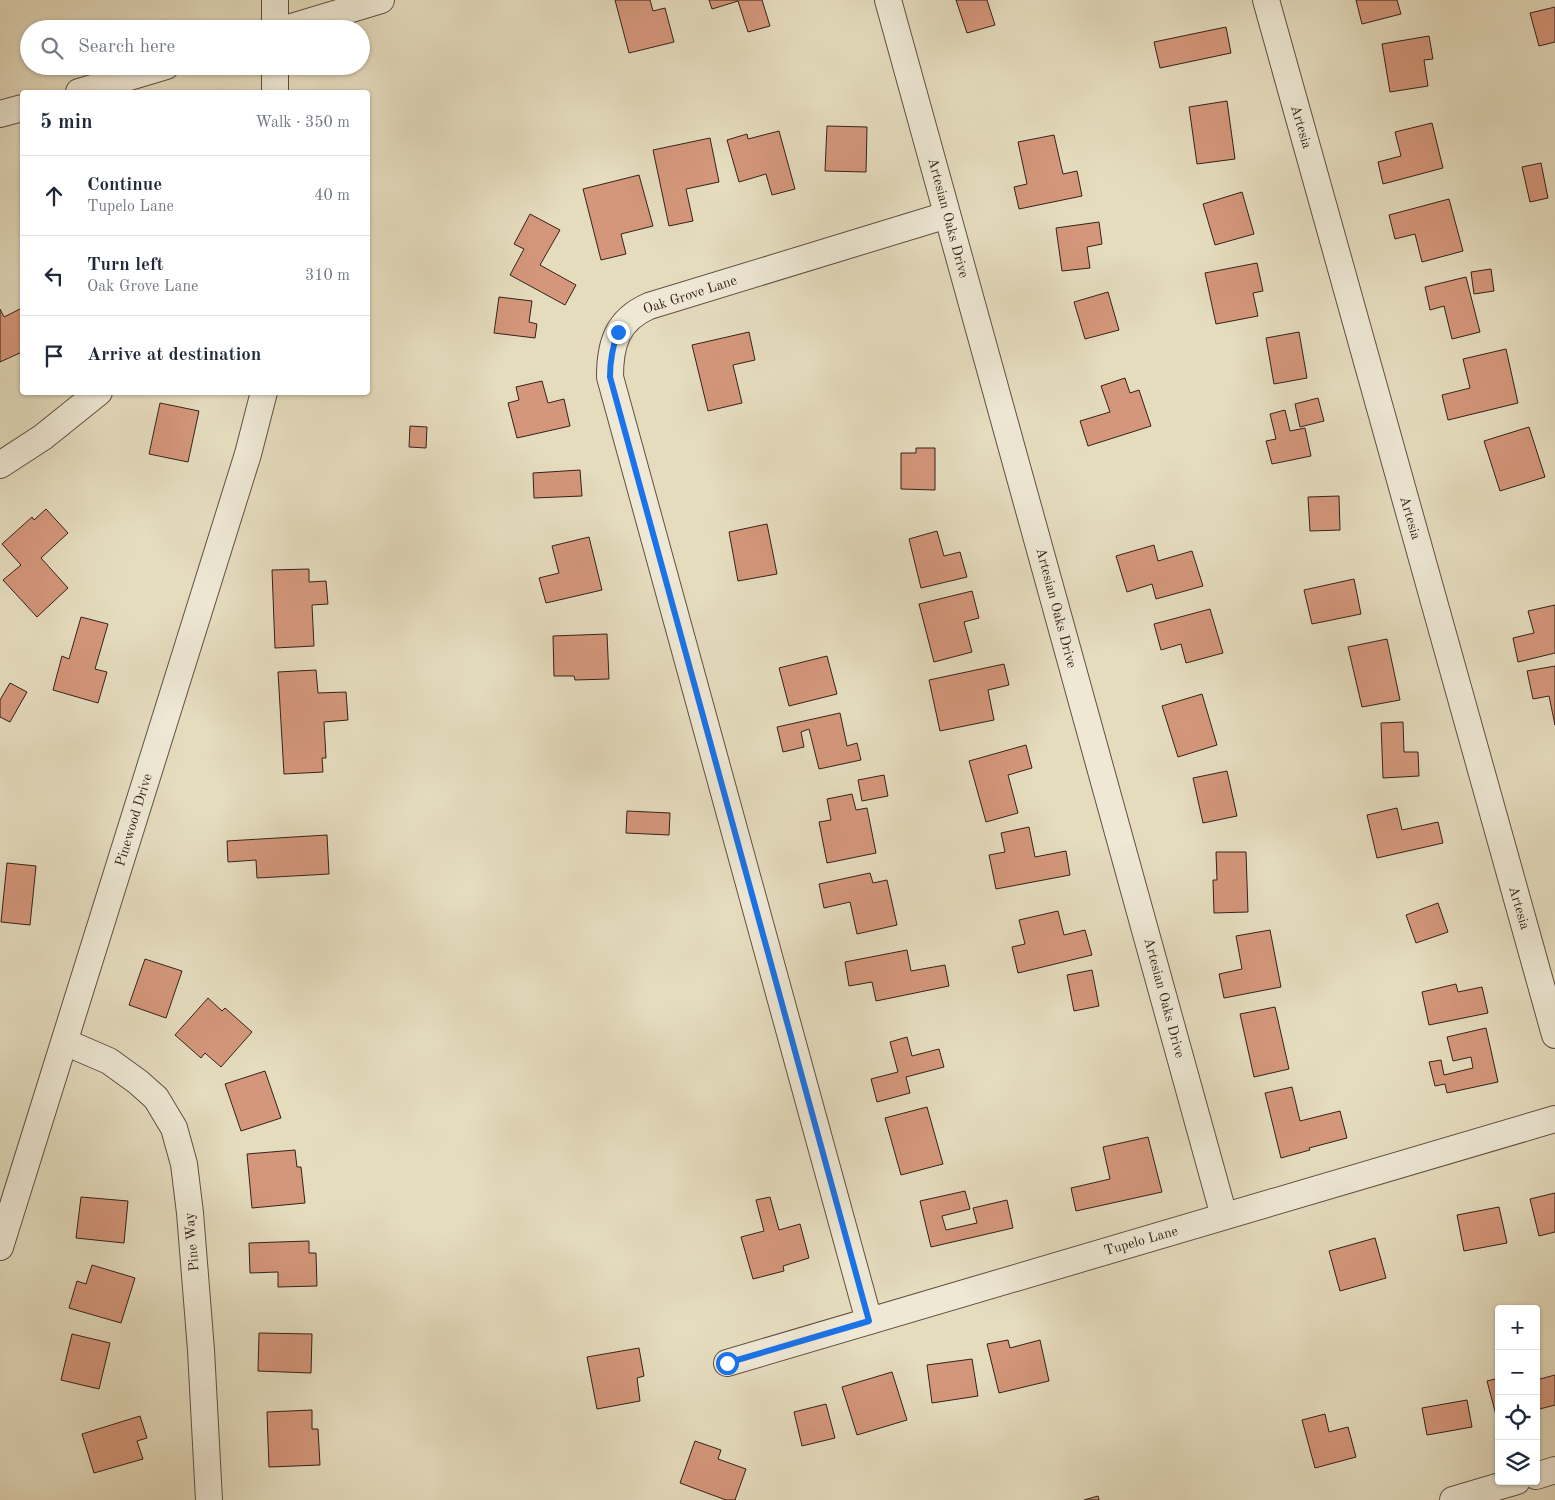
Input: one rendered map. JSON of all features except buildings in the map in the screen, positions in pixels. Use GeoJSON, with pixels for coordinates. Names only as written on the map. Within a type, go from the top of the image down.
{"type":"FeatureCollection","features":[{"type":"Feature","properties":{"kind":"street"},"geometry":{"type":"LineString","coordinates":[[275,20],[276,0]]}},
{"type":"Feature","properties":{"kind":"street"},"geometry":{"type":"LineString","coordinates":[[315,20],[381,0]]}},
{"type":"Feature","properties":{"kind":"street","name":"Artesian Oaks Drive"},"geometry":{"type":"LineString","coordinates":[[888,0],[1224,1216]]}},
{"type":"Feature","properties":{"kind":"street","name":"Artesia"},"geometry":{"type":"LineString","coordinates":[[1266,0],[1555,1035]]}},
{"type":"Feature","properties":{"kind":"street"},"geometry":{"type":"LineString","coordinates":[[86,90],[136,75]]}},
{"type":"Feature","properties":{"kind":"street"},"geometry":{"type":"LineString","coordinates":[[275,75],[275,90]]}},
{"type":"Feature","properties":{"kind":"street"},"geometry":{"type":"LineString","coordinates":[[0,114],[20,109]]}},
{"type":"Feature","properties":{"kind":"street","name":"Oak Grove Lane"},"geometry":{"type":"LineString","coordinates":[[869,1321],[610,377],[610,359],[618,332],[627,320],[638,311],[649,306],[947,215]]}},
{"type":"Feature","properties":{"kind":"street"},"geometry":{"type":"LineString","coordinates":[[0,465],[43,437],[95,395]]}},
{"type":"Feature","properties":{"kind":"street","name":"Pinewood Drive"},"geometry":{"type":"LineString","coordinates":[[0,1247],[245,464],[263,395]]}},
{"type":"Feature","properties":{"kind":"street","name":"Pine Way"},"geometry":{"type":"LineString","coordinates":[[65,1042],[109,1061],[138,1082],[156,1098],[174,1128],[184,1164],[190,1213],[201,1350],[209,1500]]}},
{"type":"Feature","properties":{"kind":"street","name":"Tupelo Lane"},"geometry":{"type":"LineString","coordinates":[[727,1363],[1555,1119]]}},
{"type":"Feature","properties":{"kind":"street"},"geometry":{"type":"LineString","coordinates":[[1540,1475],[1555,1470]]}},
{"type":"Feature","properties":{"kind":"street"},"geometry":{"type":"LineString","coordinates":[[1453,1500],[1504,1485]]}},
{"type":"Feature","properties":{"kind":"route"},"geometry":{"type":"LineString","coordinates":[[618,332],[610,359],[610,377],[869,1321],[727,1363]]}}]}
